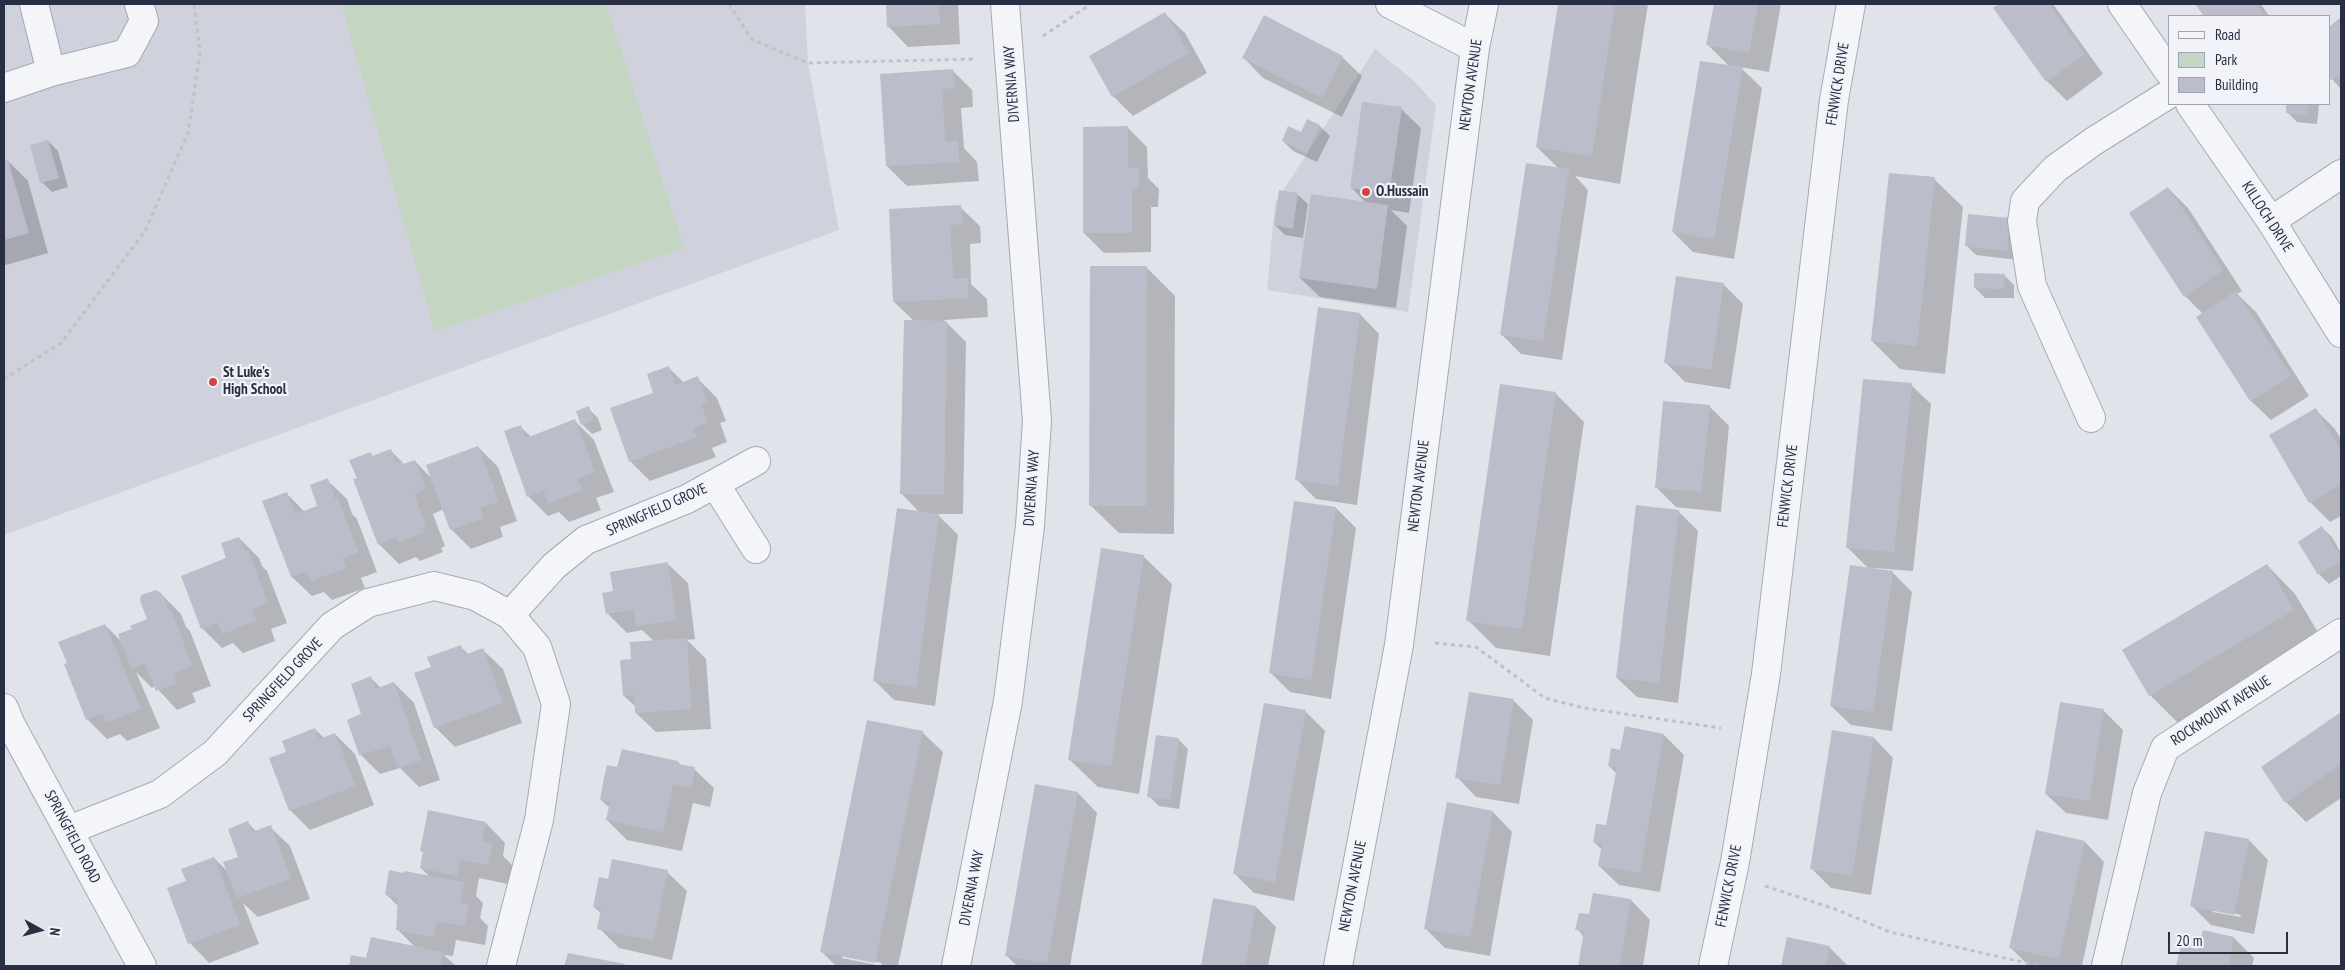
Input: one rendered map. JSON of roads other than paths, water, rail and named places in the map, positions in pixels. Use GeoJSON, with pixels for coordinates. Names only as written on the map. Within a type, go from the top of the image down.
{"type":"FeatureCollection","features":[{"type":"Feature","properties":{"kind":"street"},"geometry":{"type":"LineString","coordinates":[[34,4],[51,72]]}},
{"type":"Feature","properties":{"kind":"street"},"geometry":{"type":"LineString","coordinates":[[4,88],[51,72],[127,53],[144,21],[139,4]]}},
{"type":"Feature","properties":{"kind":"street","name":"DIVERNIA WAY"},"geometry":{"type":"LineString","coordinates":[[956,966],[1008,701],[1031,516],[1036,421],[1005,4]]}},
{"type":"Feature","properties":{"kind":"street"},"geometry":{"type":"LineString","coordinates":[[1390,4],[1475,48]]}},
{"type":"Feature","properties":{"kind":"street","name":"NEWTON AVENUE"},"geometry":{"type":"LineString","coordinates":[[1338,966],[1399,639],[1475,48],[1484,4]]}},
{"type":"Feature","properties":{"kind":"street","name":"FENWICK DRIVE"},"geometry":{"type":"LineString","coordinates":[[1713,966],[1732,876],[1766,674],[1834,100],[1851,4]]}},
{"type":"Feature","properties":{"kind":"street"},"geometry":{"type":"LineString","coordinates":[[2122,4],[2168,71]]}},
{"type":"Feature","properties":{"kind":"street"},"geometry":{"type":"LineString","coordinates":[[2091,418],[2032,286],[2022,221],[2025,201],[2055,169],[2094,141],[2168,95]]}},
{"type":"Feature","properties":{"kind":"street","name":"KILLOCH DRIVE"},"geometry":{"type":"LineString","coordinates":[[2191,105],[2271,221],[2341,333]]}},
{"type":"Feature","properties":{"kind":"street"},"geometry":{"type":"LineString","coordinates":[[2271,221],[2341,174]]}},
{"type":"Feature","properties":{"kind":"street","name":"SPRINGFIELD GROVE"},"geometry":{"type":"LineString","coordinates":[[510,615],[554,566],[586,540],[687,499],[756,460]]}},
{"type":"Feature","properties":{"kind":"street","name":"SPRINGFIELD GROVE"},"geometry":{"type":"LineString","coordinates":[[715,484],[756,549]]}},
{"type":"Feature","properties":{"kind":"street","name":"SPRINGFIELD GROVE"},"geometry":{"type":"LineString","coordinates":[[69,830],[160,794],[215,753],[332,626],[368,604],[434,586],[475,596],[510,615],[537,647],[556,704],[539,820],[501,966]]}},
{"type":"Feature","properties":{"kind":"street","name":"ROCKMOUNT AVENUE"},"geometry":{"type":"LineString","coordinates":[[2106,966],[2147,793],[2165,748],[2341,633]]}},
{"type":"Feature","properties":{"kind":"street","name":"SPRINGFIELD ROAD"},"geometry":{"type":"LineString","coordinates":[[4,708],[11,725],[142,966]]}},
{"type":"Feature","properties":{"kind":"place","name":"O.Hussain"},"geometry":{"type":"Point","coordinates":[1366,192]}},
{"type":"Feature","properties":{"kind":"place","name":"St Luke's High School"},"geometry":{"type":"Point","coordinates":[213,382]}}]}
